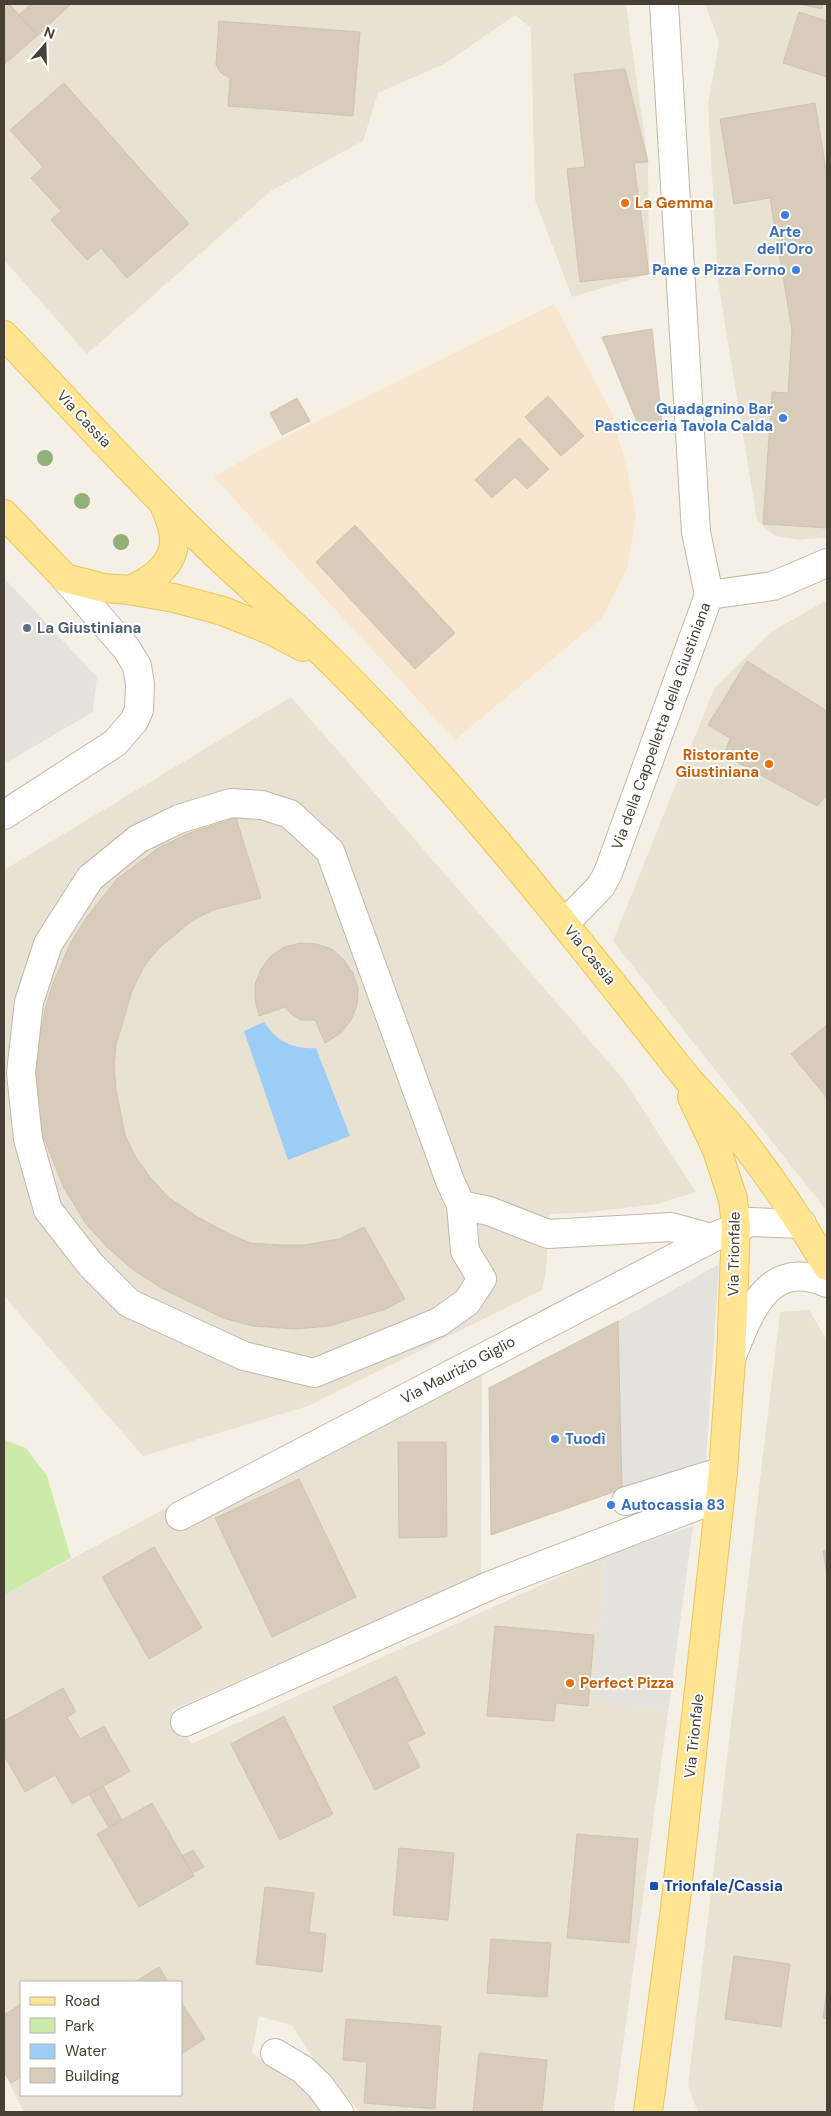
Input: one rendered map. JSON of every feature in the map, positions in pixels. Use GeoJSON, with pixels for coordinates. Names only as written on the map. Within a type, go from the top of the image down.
{"type":"FeatureCollection","features":[{"type":"Feature","properties":{"kind":"main road","name":"Via Cassia"},"geometry":{"type":"LineString","coordinates":[[4,335],[205,544],[332,661],[447,785],[564,924],[680,1070],[750,1151],[781,1192],[827,1266]]}},
{"type":"Feature","properties":{"kind":"main road","name":"Via Cassia"},"geometry":{"type":"LineString","coordinates":[[129,590],[149,581],[164,568],[171,554],[174,533],[164,503]]}},
{"type":"Feature","properties":{"kind":"main road"},"geometry":{"type":"LineString","coordinates":[[4,514],[65,578]]}},
{"type":"Feature","properties":{"kind":"main road","name":"Via Cassia"},"geometry":{"type":"LineString","coordinates":[[65,578],[104,588],[129,590],[174,598],[223,611],[270,630],[332,661]]}},
{"type":"Feature","properties":{"kind":"main road","name":"Via Trionfale"},"geometry":{"type":"LineString","coordinates":[[648,2112],[675,1908],[721,1484],[731,1359],[736,1226],[734,1199],[724,1168],[680,1070]]}},
{"type":"Feature","properties":{"kind":"main road"},"geometry":{"type":"LineString","coordinates":[[652,2083],[658,2112]]}},
{"type":"Feature","properties":{"kind":"street","name":"Via della Cappelletta della Giustiniana"},"geometry":{"type":"LineString","coordinates":[[564,924],[601,886],[608,873],[709,595],[696,532],[664,4]]}},
{"type":"Feature","properties":{"kind":"street"},"geometry":{"type":"LineString","coordinates":[[709,595],[773,586],[827,563]]}},
{"type":"Feature","properties":{"kind":"street"},"geometry":{"type":"LineString","coordinates":[[4,815],[115,743],[134,721],[139,710],[140,684],[137,666],[126,648],[65,578]]}},
{"type":"Feature","properties":{"kind":"street"},"geometry":{"type":"LineString","coordinates":[[231,803],[262,805],[290,814],[330,851],[450,1181],[461,1205],[466,1251],[482,1279],[467,1302],[439,1322],[314,1373],[244,1356],[129,1303],[92,1264],[48,1210],[28,1139],[21,1073],[29,1002],[48,944],[90,878],[138,839],[179,819],[231,803]]}},
{"type":"Feature","properties":{"kind":"street"},"geometry":{"type":"LineString","coordinates":[[461,1205],[489,1211],[548,1234],[671,1227],[711,1238]]}},
{"type":"Feature","properties":{"kind":"street","name":"Via Maurizio Giglio"},"geometry":{"type":"LineString","coordinates":[[180,1516],[736,1226],[751,1222],[802,1224]]}},
{"type":"Feature","properties":{"kind":"street","name":"Via Trionfale"},"geometry":{"type":"LineString","coordinates":[[731,1359],[753,1310],[772,1284],[785,1278],[800,1276],[827,1283]]}},
{"type":"Feature","properties":{"kind":"street"},"geometry":{"type":"LineString","coordinates":[[626,1501],[721,1484]]}},
{"type":"Feature","properties":{"kind":"street"},"geometry":{"type":"LineString","coordinates":[[185,1722],[721,1484]]}},
{"type":"Feature","properties":{"kind":"street"},"geometry":{"type":"LineString","coordinates":[[275,2053],[302,2069],[320,2086],[339,2112]]}},
{"type":"Feature","properties":{"kind":"shaded area"},"geometry":{"type":"Polygon","coordinates":[[[4,4],[626,4],[648,162],[649,274],[572,297],[535,200],[531,28],[515,15],[444,64],[378,93],[363,141],[271,191],[87,354],[4,260],[4,4]]]}},
{"type":"Feature","properties":{"kind":"shaded area"},"geometry":{"type":"Polygon","coordinates":[[[705,4],[827,4],[827,537],[799,540],[775,536],[757,521],[718,281],[708,105],[719,42],[705,4]]]}},
{"type":"Feature","properties":{"kind":"shaded area"},"geometry":{"type":"Polygon","coordinates":[[[554,304],[611,411],[628,473],[636,517],[628,566],[602,618],[456,739],[214,477],[269,445],[554,304]]]}},
{"type":"Feature","properties":{"kind":"shaded area","name":"La Giustiniana"},"geometry":{"type":"Polygon","coordinates":[[[4,578],[97,677],[93,712],[4,764],[4,578]]]}},
{"type":"Feature","properties":{"kind":"shaded area"},"geometry":{"type":"Polygon","coordinates":[[[827,600],[827,1211],[613,941],[714,689],[771,632],[827,600]]]}},
{"type":"Feature","properties":{"kind":"shaded area"},"geometry":{"type":"Polygon","coordinates":[[[291,697],[623,1079],[696,1192],[657,1204],[583,1213],[549,1214],[546,1271],[542,1290],[308,1406],[143,1456],[4,1296],[4,870],[291,697]]]}},
{"type":"Feature","properties":{"kind":"shaded area"},"geometry":{"type":"Polygon","coordinates":[[[719,1264],[706,1462],[622,1489],[618,1321],[719,1264]]]}},
{"type":"Feature","properties":{"kind":"shaded area"},"geometry":{"type":"Polygon","coordinates":[[[809,1310],[827,1340],[827,2112],[698,2112],[688,2086],[780,1312],[809,1310]]]}},
{"type":"Feature","properties":{"kind":"shaded area"},"geometry":{"type":"Polygon","coordinates":[[[482,1371],[481,1575],[172,1710],[191,1744],[605,1556],[595,1699],[668,1712],[614,2112],[360,2112],[315,2062],[292,2025],[259,2016],[252,2053],[292,2081],[310,2088],[326,2112],[24,2112],[4,2072],[4,1595],[174,1504],[482,1371]]]}},
{"type":"Feature","properties":{"kind":"shaded area"},"geometry":{"type":"Polygon","coordinates":[[[693,1526],[668,1712],[594,1700],[605,1556],[693,1526]]]}},
{"type":"Feature","properties":{"kind":"green space"},"geometry":{"type":"Polygon","coordinates":[[[4,1440],[26,1448],[47,1476],[71,1558],[4,1595],[4,1440]]]}},
{"type":"Feature","properties":{"kind":"water"},"geometry":{"type":"Polygon","coordinates":[[[264,1022],[274,1034],[286,1043],[293,1046],[316,1048],[350,1136],[288,1160],[244,1031],[264,1022]]]}},
{"type":"Feature","properties":{"kind":"building"},"geometry":{"type":"Polygon","coordinates":[[[4,4],[9,4],[38,35],[4,65],[4,4]]]}},
{"type":"Feature","properties":{"kind":"building"},"geometry":{"type":"Polygon","coordinates":[[[31,4],[70,5],[38,35],[19,15],[31,4]]]}},
{"type":"Feature","properties":{"kind":"building"},"geometry":{"type":"Polygon","coordinates":[[[800,4],[823,4],[822,9],[800,4]]]}},
{"type":"Feature","properties":{"kind":"building"},"geometry":{"type":"Polygon","coordinates":[[[799,12],[827,21],[827,77],[783,63],[799,12]]]}},
{"type":"Feature","properties":{"kind":"building"},"geometry":{"type":"Polygon","coordinates":[[[219,21],[360,32],[353,116],[228,106],[230,78],[221,73],[216,65],[219,21]]]}},
{"type":"Feature","properties":{"kind":"building"},"geometry":{"type":"Polygon","coordinates":[[[625,69],[648,162],[634,163],[649,274],[580,282],[567,169],[585,167],[574,74],[625,69]]]}},
{"type":"Feature","properties":{"kind":"building"},"geometry":{"type":"Polygon","coordinates":[[[64,83],[189,224],[127,278],[101,248],[87,260],[51,220],[61,211],[31,178],[43,167],[10,130],[64,83]]]}},
{"type":"Feature","properties":{"kind":"building"},"geometry":{"type":"Polygon","coordinates":[[[815,103],[827,176],[827,528],[763,524],[772,392],[788,393],[792,330],[770,198],[734,204],[720,119],[815,103]]]}},
{"type":"Feature","properties":{"kind":"building"},"geometry":{"type":"Polygon","coordinates":[[[652,329],[662,422],[638,424],[602,337],[652,329]]]}},
{"type":"Feature","properties":{"kind":"building"},"geometry":{"type":"Polygon","coordinates":[[[548,396],[584,436],[561,456],[525,417],[548,396]]]}},
{"type":"Feature","properties":{"kind":"building"},"geometry":{"type":"Polygon","coordinates":[[[297,398],[310,421],[282,435],[270,413],[297,398]]]}},
{"type":"Feature","properties":{"kind":"building"},"geometry":{"type":"Polygon","coordinates":[[[519,438],[549,469],[527,489],[515,477],[492,498],[475,480],[519,438]]]}},
{"type":"Feature","properties":{"kind":"building"},"geometry":{"type":"Polygon","coordinates":[[[355,525],[455,633],[415,669],[316,562],[355,525]]]}},
{"type":"Feature","properties":{"kind":"building"},"geometry":{"type":"Polygon","coordinates":[[[747,661],[827,711],[827,795],[817,806],[724,755],[730,738],[708,725],[747,661]]]}},
{"type":"Feature","properties":{"kind":"building"},"geometry":{"type":"Polygon","coordinates":[[[236,818],[261,898],[213,910],[193,920],[159,948],[143,968],[132,991],[116,1045],[114,1064],[116,1089],[125,1135],[135,1156],[168,1197],[196,1216],[229,1234],[251,1243],[281,1245],[304,1245],[339,1239],[364,1227],[405,1299],[386,1309],[330,1326],[296,1329],[253,1326],[223,1318],[163,1289],[132,1269],[108,1248],[86,1224],[64,1188],[39,1126],[34,1073],[45,1010],[53,983],[71,942],[87,917],[117,879],[158,848],[189,833],[236,818]]]}},
{"type":"Feature","properties":{"kind":"building"},"geometry":{"type":"Polygon","coordinates":[[[300,943],[316,944],[332,949],[344,960],[353,973],[358,988],[357,1005],[351,1020],[341,1033],[325,1043],[315,1020],[301,1020],[291,1014],[285,1007],[259,1016],[255,1000],[255,984],[261,969],[271,956],[284,947],[300,943]]]}},
{"type":"Feature","properties":{"kind":"building"},"geometry":{"type":"Polygon","coordinates":[[[827,1025],[827,1098],[791,1054],[827,1025]]]}},
{"type":"Feature","properties":{"kind":"building","name":"Tuodì"},"geometry":{"type":"Polygon","coordinates":[[[618,1321],[622,1489],[491,1535],[489,1388],[618,1321]]]}},
{"type":"Feature","properties":{"kind":"building"},"geometry":{"type":"Polygon","coordinates":[[[398,1442],[446,1442],[447,1537],[399,1538],[398,1442]]]}},
{"type":"Feature","properties":{"kind":"building"},"geometry":{"type":"Polygon","coordinates":[[[299,1479],[356,1597],[272,1637],[215,1518],[299,1479]]]}},
{"type":"Feature","properties":{"kind":"building"},"geometry":{"type":"Polygon","coordinates":[[[154,1547],[202,1628],[149,1659],[102,1577],[154,1547]]]}},
{"type":"Feature","properties":{"kind":"building"},"geometry":{"type":"Polygon","coordinates":[[[827,1550],[827,1576],[823,1551],[827,1550]]]}},
{"type":"Feature","properties":{"kind":"building"},"geometry":{"type":"Polygon","coordinates":[[[495,1626],[594,1635],[588,1706],[556,1703],[554,1721],[487,1716],[495,1626]]]}},
{"type":"Feature","properties":{"kind":"building"},"geometry":{"type":"Polygon","coordinates":[[[396,1676],[425,1734],[407,1742],[420,1767],[375,1790],[333,1707],[396,1676]]]}},
{"type":"Feature","properties":{"kind":"building"},"geometry":{"type":"Polygon","coordinates":[[[63,1688],[76,1712],[67,1717],[80,1739],[104,1726],[130,1771],[72,1804],[55,1775],[25,1792],[4,1755],[4,1721],[63,1688]]]}},
{"type":"Feature","properties":{"kind":"building"},"geometry":{"type":"Polygon","coordinates":[[[284,1716],[333,1814],[280,1840],[231,1744],[284,1716]]]}},
{"type":"Feature","properties":{"kind":"building"},"geometry":{"type":"Polygon","coordinates":[[[103,1786],[122,1820],[109,1828],[89,1794],[103,1786]]]}},
{"type":"Feature","properties":{"kind":"building"},"geometry":{"type":"Polygon","coordinates":[[[152,1803],[194,1876],[139,1907],[97,1834],[152,1803]]]}},
{"type":"Feature","properties":{"kind":"building"},"geometry":{"type":"Polygon","coordinates":[[[577,1834],[638,1839],[629,1943],[567,1938],[577,1834]]]}},
{"type":"Feature","properties":{"kind":"building"},"geometry":{"type":"Polygon","coordinates":[[[399,1848],[454,1853],[448,1920],[393,1915],[399,1848]]]}},
{"type":"Feature","properties":{"kind":"building"},"geometry":{"type":"Polygon","coordinates":[[[193,1850],[204,1867],[192,1873],[182,1856],[193,1850]]]}},
{"type":"Feature","properties":{"kind":"building"},"geometry":{"type":"Polygon","coordinates":[[[265,1887],[314,1893],[309,1932],[326,1934],[322,1972],[256,1964],[265,1887]]]}},
{"type":"Feature","properties":{"kind":"building"},"geometry":{"type":"Polygon","coordinates":[[[491,1939],[551,1943],[547,1997],[487,1993],[491,1939]]]}},
{"type":"Feature","properties":{"kind":"building"},"geometry":{"type":"Polygon","coordinates":[[[734,1956],[790,1964],[781,2027],[725,2019],[734,1956]]]}},
{"type":"Feature","properties":{"kind":"building"},"geometry":{"type":"Polygon","coordinates":[[[159,1967],[167,1981],[137,1981],[159,1967]]]}},
{"type":"Feature","properties":{"kind":"building"},"geometry":{"type":"Polygon","coordinates":[[[827,1989],[827,2019],[823,2018],[827,1989]]]}},
{"type":"Feature","properties":{"kind":"building"},"geometry":{"type":"Polygon","coordinates":[[[182,2004],[205,2039],[182,2053],[182,2004]]]}},
{"type":"Feature","properties":{"kind":"building"},"geometry":{"type":"Polygon","coordinates":[[[20,2005],[20,2078],[11,2083],[4,2072],[4,2015],[20,2005]]]}},
{"type":"Feature","properties":{"kind":"building"},"geometry":{"type":"Polygon","coordinates":[[[346,2019],[441,2026],[435,2109],[364,2103],[367,2062],[343,2060],[346,2019]]]}},
{"type":"Feature","properties":{"kind":"building"},"geometry":{"type":"Polygon","coordinates":[[[479,2053],[547,2060],[542,2112],[473,2112],[479,2053]]]}},
{"type":"Feature","properties":{"kind":"place","name":"La Gemma"},"geometry":{"type":"Point","coordinates":[625,203]}},
{"type":"Feature","properties":{"kind":"place","name":"Arte dell'Oro"},"geometry":{"type":"Point","coordinates":[785,215]}},
{"type":"Feature","properties":{"kind":"place","name":"Pane e Pizza Forno"},"geometry":{"type":"Point","coordinates":[796,270]}},
{"type":"Feature","properties":{"kind":"place","name":"Guadagnino Bar Pasticceria Tavola Calda"},"geometry":{"type":"Point","coordinates":[783,418]}},
{"type":"Feature","properties":{"kind":"place","name":"La Giustiniana"},"geometry":{"type":"Point","coordinates":[27,628]}},
{"type":"Feature","properties":{"kind":"place","name":"Ristorante Giustiniana"},"geometry":{"type":"Point","coordinates":[769,764]}},
{"type":"Feature","properties":{"kind":"place","name":"Tuodì"},"geometry":{"type":"Point","coordinates":[555,1439]}},
{"type":"Feature","properties":{"kind":"place","name":"Autocassia 83"},"geometry":{"type":"Point","coordinates":[611,1505]}},
{"type":"Feature","properties":{"kind":"place","name":"Perfect Pizza"},"geometry":{"type":"Point","coordinates":[570,1683]}},
{"type":"Feature","properties":{"kind":"place","name":"Trionfale/Cassia"},"geometry":{"type":"Point","coordinates":[654,1886]}}]}
